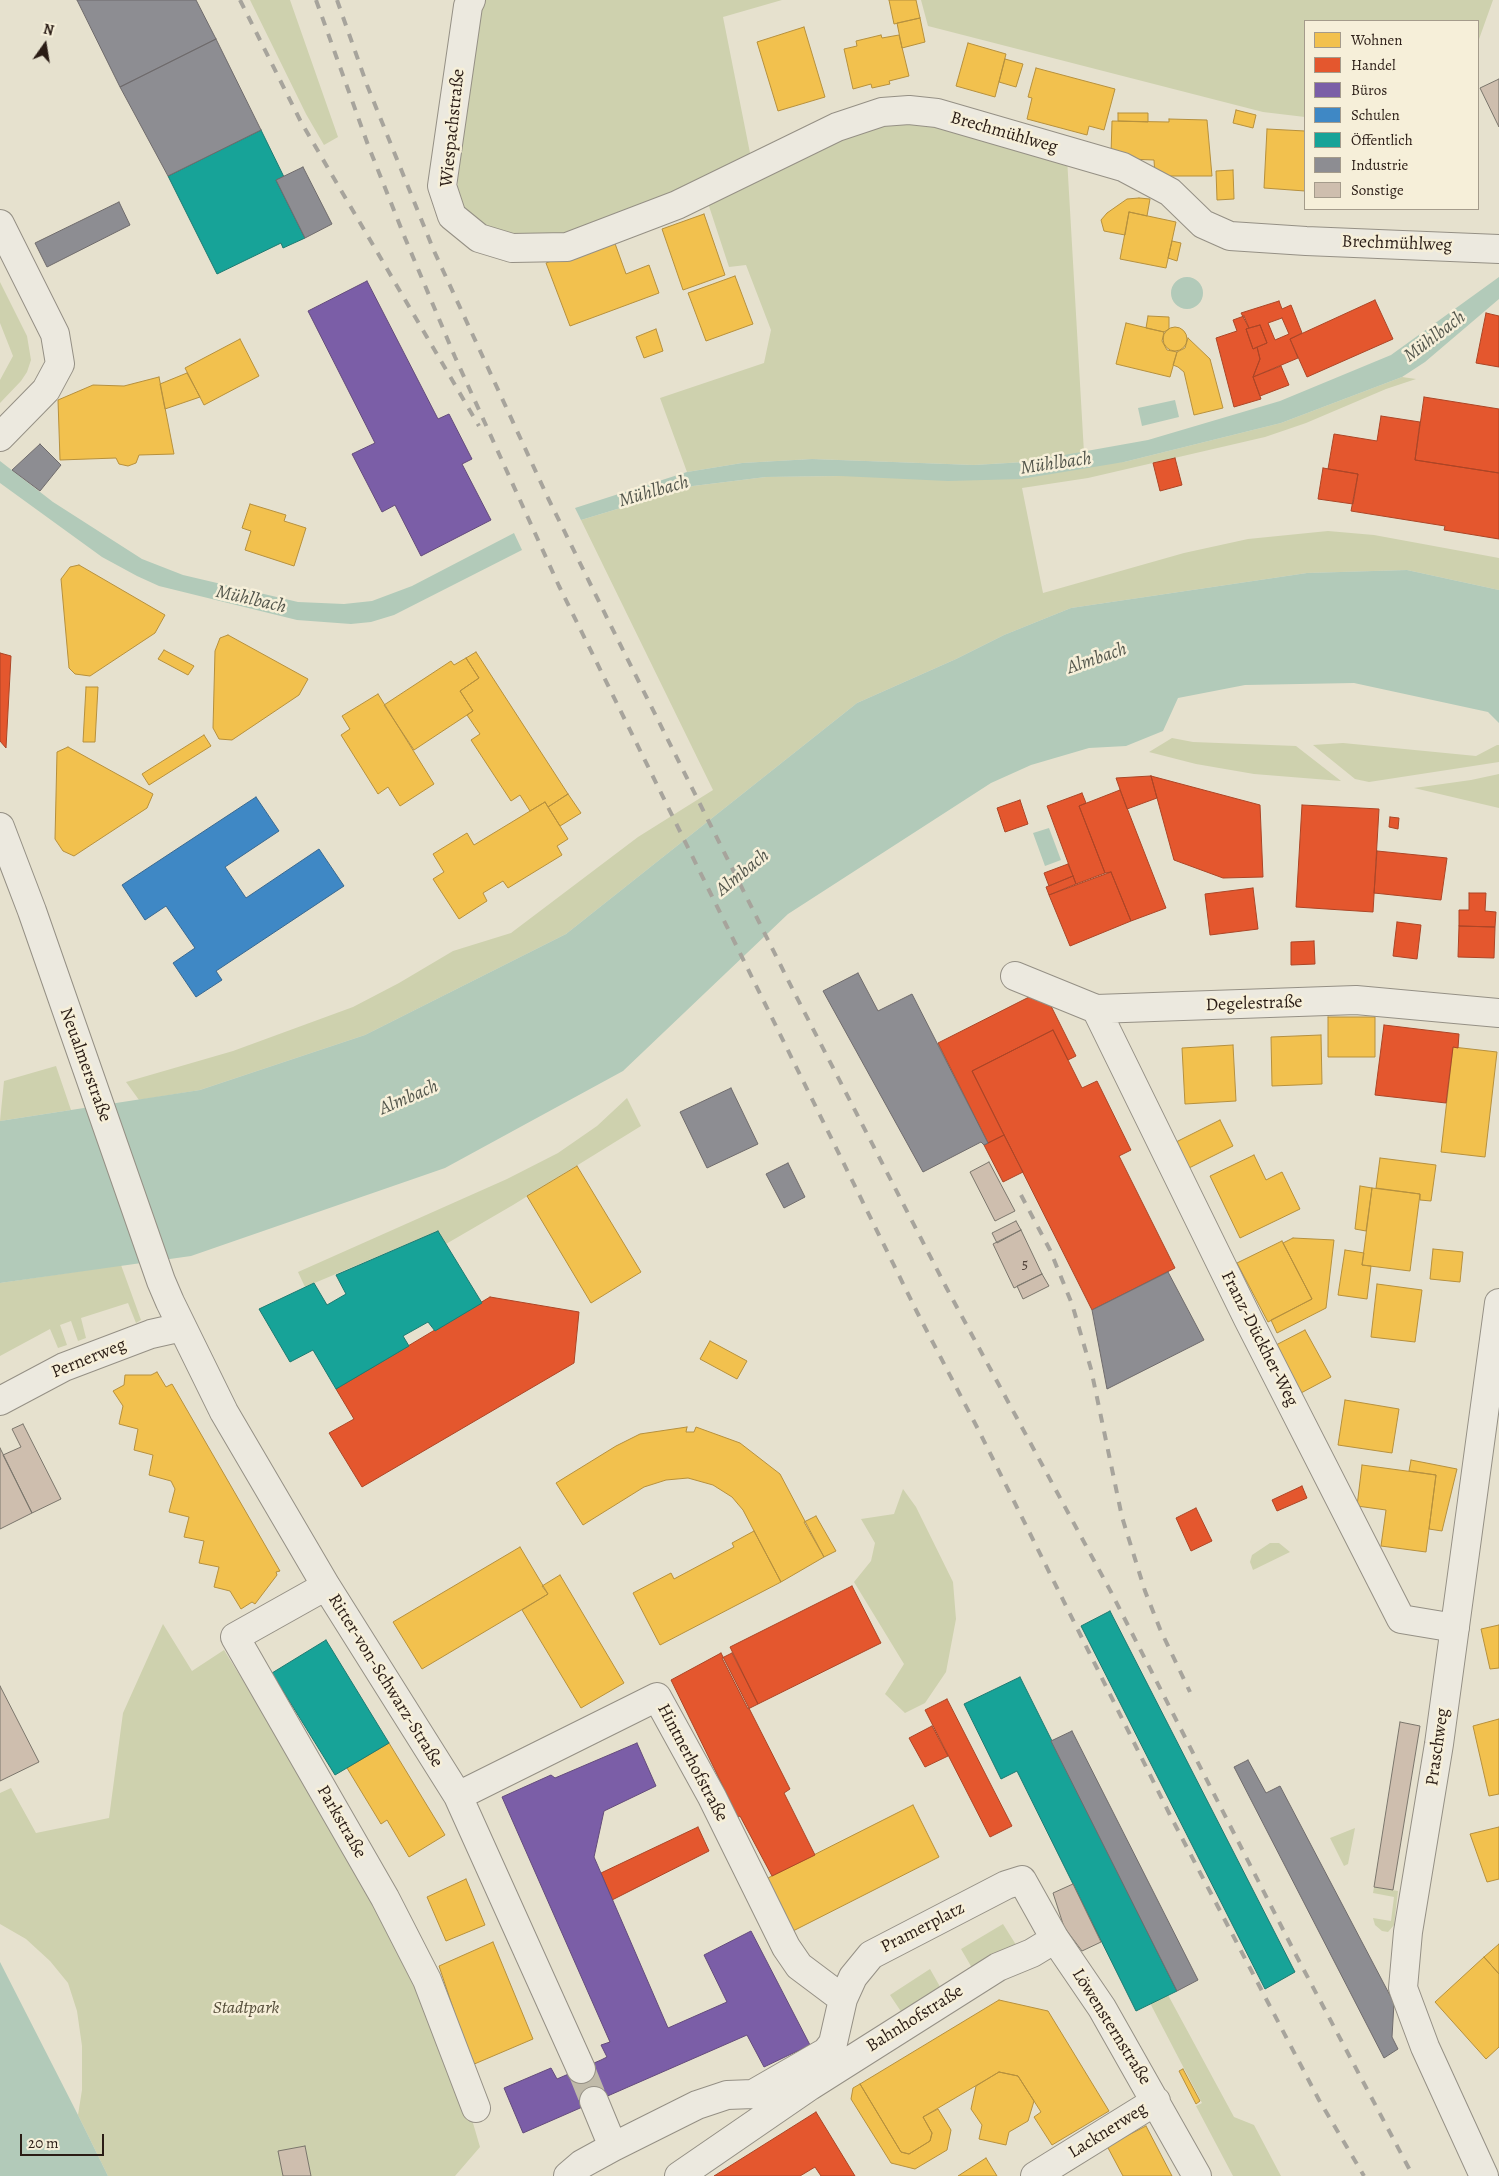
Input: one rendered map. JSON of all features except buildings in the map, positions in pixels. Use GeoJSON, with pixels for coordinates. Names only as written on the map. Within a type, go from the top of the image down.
{"type":"FeatureCollection","features":[{"type":"Feature","properties":{"kind":"street","name":"Wiespachstraße"},"geometry":{"type":"LineString","coordinates":[[472,0],[468,6],[442,186],[452,216],[479,238],[512,248]]}},
{"type":"Feature","properties":{"kind":"street","name":"Brechmühlweg"},"geometry":{"type":"LineString","coordinates":[[512,248],[567,246],[642,220],[837,127],[882,112],[909,110],[937,113],[1123,167],[1170,192],[1203,224],[1230,236],[1306,242],[1499,249]]}},
{"type":"Feature","properties":{"kind":"street"},"geometry":{"type":"LineString","coordinates":[[0,224],[55,334],[60,364],[46,390],[0,437]]}},
{"type":"Feature","properties":{"kind":"street","name":"Neualmerstraße"},"geometry":{"type":"LineString","coordinates":[[0,827],[23,886],[165,1292]]}},
{"type":"Feature","properties":{"kind":"street","name":"Degelestraße"},"geometry":{"type":"LineString","coordinates":[[1015,976],[1096,1009],[1356,1000],[1499,1014]]}},
{"type":"Feature","properties":{"kind":"street","name":"Franz-Dückher-Weg"},"geometry":{"type":"LineString","coordinates":[[1096,1009],[1248,1319],[1401,1619],[1455,1628]]}},
{"type":"Feature","properties":{"kind":"street","name":"Ritter-von-Schwarz-Straße"},"geometry":{"type":"LineString","coordinates":[[165,1292],[224,1412],[326,1586],[458,1796],[581,2069]]}},
{"type":"Feature","properties":{"kind":"street","name":"Praschweg"},"geometry":{"type":"LineString","coordinates":[[1484,2176],[1426,2047],[1403,1988],[1408,1932],[1439,1744],[1499,1302]]}},
{"type":"Feature","properties":{"kind":"street","name":"Pernerweg"},"geometry":{"type":"LineString","coordinates":[[0,1400],[64,1368],[151,1334],[182,1327]]}},
{"type":"Feature","properties":{"kind":"street","name":"Parkstraße"},"geometry":{"type":"LineString","coordinates":[[326,1586],[235,1637],[385,1898],[428,1980],[476,2108]]}},
{"type":"Feature","properties":{"kind":"street","name":"Hintnerhofstraße"},"geometry":{"type":"LineString","coordinates":[[458,1796],[657,1697],[712,1797],[786,1947],[799,1966],[843,1999]]}},
{"type":"Feature","properties":{"kind":"street","name":"Löwensternstraße"},"geometry":{"type":"LineString","coordinates":[[1022,1880],[1055,1939],[1102,2008],[1197,2176]]}},
{"type":"Feature","properties":{"kind":"street","name":"Pramerplatz"},"geometry":{"type":"LineString","coordinates":[[775,2097],[833,2044],[843,1999],[853,1977],[871,1955],[1006,1885],[1022,1880]]}},
{"type":"Feature","properties":{"kind":"street","name":"Bahnhofstraße"},"geometry":{"type":"LineString","coordinates":[[680,2176],[775,2097],[810,2086],[998,1967],[1032,1952],[1055,1939]]}},
{"type":"Feature","properties":{"kind":"street"},"geometry":{"type":"LineString","coordinates":[[568,2176],[582,2164],[697,2105],[727,2095],[753,2094],[775,2097]]}},
{"type":"Feature","properties":{"kind":"street"},"geometry":{"type":"LineString","coordinates":[[594,2101],[613,2147]]}},
{"type":"Feature","properties":{"kind":"street","name":"Lacknerweg"},"geometry":{"type":"LineString","coordinates":[[1035,2176],[1156,2101]]}},
{"type":"Feature","properties":{"kind":"green space"},"geometry":{"type":"Polygon","coordinates":[[[250,0],[290,0],[338,137],[324,145],[306,114],[250,0]]]}},
{"type":"Feature","properties":{"kind":"green space"},"geometry":{"type":"Polygon","coordinates":[[[481,0],[782,0],[723,17],[751,158],[686,193],[563,237],[515,239],[479,230],[457,197],[461,127],[481,0]]]}},
{"type":"Feature","properties":{"kind":"green space"},"geometry":{"type":"Polygon","coordinates":[[[921,0],[1493,0],[1479,39],[1479,20],[1304,20],[1304,117],[1263,112],[928,26],[921,0]]]}},
{"type":"Feature","properties":{"kind":"green space"},"geometry":{"type":"Polygon","coordinates":[[[902,119],[1067,158],[1084,453],[1025,462],[974,465],[812,459],[742,463],[687,472],[660,398],[764,363],[771,330],[746,265],[729,267],[706,197],[784,159],[902,119]]]}},
{"type":"Feature","properties":{"kind":"green space"},"geometry":{"type":"Polygon","coordinates":[[[0,282],[27,336],[31,360],[27,372],[21,381],[0,403],[0,380],[13,356],[0,323],[0,282]]]}},
{"type":"Feature","properties":{"kind":"green space"},"geometry":{"type":"Polygon","coordinates":[[[1402,377],[1416,379],[1386,389],[1306,423],[1265,437],[1088,478],[1022,488],[1043,593],[1184,553],[1248,539],[1328,531],[1374,535],[1499,558],[1499,590],[1407,570],[1307,573],[1071,608],[1004,635],[956,659],[857,703],[566,934],[365,1035],[200,1090],[139,1100],[126,1082],[233,1051],[353,1007],[399,983],[453,951],[511,933],[638,837],[713,790],[581,520],[693,486],[766,477],[840,476],[1124,462],[1281,423],[1402,377]]]}},
{"type":"Feature","properties":{"kind":"green space"},"geometry":{"type":"Polygon","coordinates":[[[1172,738],[1193,742],[1296,746],[1341,781],[1254,774],[1196,764],[1149,752],[1172,738]]]}},
{"type":"Feature","properties":{"kind":"green space"},"geometry":{"type":"Polygon","coordinates":[[[1343,743],[1476,756],[1499,745],[1499,762],[1369,782],[1355,779],[1313,745],[1343,743]]]}},
{"type":"Feature","properties":{"kind":"green space"},"geometry":{"type":"Polygon","coordinates":[[[1499,774],[1499,808],[1414,788],[1471,780],[1499,774]]]}},
{"type":"Feature","properties":{"kind":"green space"},"geometry":{"type":"Polygon","coordinates":[[[56,1066],[71,1110],[0,1121],[4,1081],[56,1066]]]}},
{"type":"Feature","properties":{"kind":"green space"},"geometry":{"type":"Polygon","coordinates":[[[627,1098],[641,1126],[513,1205],[446,1244],[438,1231],[305,1287],[298,1272],[507,1179],[558,1153],[597,1126],[627,1098]]]}},
{"type":"Feature","properties":{"kind":"green space"},"geometry":{"type":"Polygon","coordinates":[[[121,1265],[141,1320],[136,1323],[128,1303],[81,1318],[86,1338],[78,1341],[71,1321],[60,1325],[67,1345],[58,1348],[50,1329],[0,1356],[0,1283],[121,1265]]]}},
{"type":"Feature","properties":{"kind":"green space"},"geometry":{"type":"Polygon","coordinates":[[[903,1489],[916,1507],[953,1582],[956,1619],[946,1672],[925,1703],[905,1713],[885,1694],[904,1664],[854,1582],[871,1561],[875,1543],[861,1519],[894,1514],[903,1489]]]}},
{"type":"Feature","properties":{"kind":"green space"},"geometry":{"type":"Polygon","coordinates":[[[1270,1543],[1279,1543],[1290,1552],[1253,1570],[1250,1562],[1252,1555],[1270,1543]]]}},
{"type":"Feature","properties":{"kind":"green space","name":"Stadtpark"},"geometry":{"type":"Polygon","coordinates":[[[163,1624],[192,1671],[224,1650],[318,1801],[405,1951],[466,2099],[480,2147],[455,2176],[108,2176],[78,2115],[82,2090],[82,2046],[77,2011],[68,1983],[50,1961],[26,1939],[0,1924],[0,1793],[11,1788],[36,1833],[109,1818],[123,1713],[163,1624]]]}},
{"type":"Feature","properties":{"kind":"green space"},"geometry":{"type":"Polygon","coordinates":[[[1355,1828],[1348,1864],[1344,1866],[1330,1838],[1355,1828]]]}},
{"type":"Feature","properties":{"kind":"green space"},"geometry":{"type":"Polygon","coordinates":[[[1374,1887],[1398,1891],[1394,1925],[1388,1932],[1382,1931],[1375,1925],[1373,1918],[1391,1921],[1394,1897],[1373,1893],[1374,1887]]]}},
{"type":"Feature","properties":{"kind":"green space"},"geometry":{"type":"Polygon","coordinates":[[[1003,1924],[1018,1948],[975,1973],[961,1949],[1003,1924]]]}},
{"type":"Feature","properties":{"kind":"green space"},"geometry":{"type":"Polygon","coordinates":[[[930,1969],[943,1992],[904,2016],[890,1995],[930,1969]]]}},
{"type":"Feature","properties":{"kind":"green space"},"geometry":{"type":"Polygon","coordinates":[[[1168,1995],[1234,2117],[1254,2125],[1281,2176],[1233,2176],[1196,2106],[1202,2103],[1150,2003],[1168,1995]]]}},
{"type":"Feature","properties":{"kind":"water"},"geometry":{"type":"Polygon","coordinates":[[[1187,277],[1198,282],[1203,293],[1198,304],[1187,309],[1176,304],[1171,293],[1176,282],[1187,277]]]}},
{"type":"Feature","properties":{"kind":"water","name":"Mühlbach"},"geometry":{"type":"Polygon","coordinates":[[[1499,277],[1499,299],[1425,362],[1402,377],[1281,423],[1124,462],[1021,479],[948,481],[840,476],[766,477],[693,486],[581,520],[575,508],[687,472],[742,463],[812,459],[974,465],[1025,462],[1148,440],[1280,401],[1391,355],[1499,277]]]}},
{"type":"Feature","properties":{"kind":"water"},"geometry":{"type":"Polygon","coordinates":[[[1175,400],[1179,417],[1142,426],[1138,408],[1175,400]]]}},
{"type":"Feature","properties":{"kind":"water","name":"Mühlbach"},"geometry":{"type":"Polygon","coordinates":[[[0,461],[53,502],[142,559],[183,575],[298,602],[344,604],[372,601],[412,586],[514,533],[522,550],[394,615],[371,622],[351,624],[297,620],[159,586],[137,576],[102,557],[0,483],[0,461]]]}},
{"type":"Feature","properties":{"kind":"water","name":"Almbach"},"geometry":{"type":"Polygon","coordinates":[[[1407,570],[1499,590],[1499,723],[1488,712],[1354,683],[1245,685],[1178,698],[1163,731],[1126,746],[1089,748],[1031,765],[991,783],[788,914],[623,1071],[445,1168],[191,1256],[0,1283],[0,1121],[200,1090],[365,1035],[566,934],[857,703],[956,659],[1004,635],[1071,608],[1307,573],[1407,570]]]}},
{"type":"Feature","properties":{"kind":"water"},"geometry":{"type":"Polygon","coordinates":[[[1049,828],[1061,860],[1045,866],[1033,833],[1049,828]]]}},
{"type":"Feature","properties":{"kind":"water"},"geometry":{"type":"Polygon","coordinates":[[[0,1962],[78,2115],[108,2176],[0,2176],[0,1962]]]}},
{"type":"Feature","properties":{"kind":"tunnel"},"geometry":{"type":"LineString","coordinates":[[581,2069],[594,2101]]}},
{"type":"Feature","properties":{"kind":"railway"},"geometry":{"type":"LineString","coordinates":[[240,0],[301,122],[479,426]]}},
{"type":"Feature","properties":{"kind":"railway"},"geometry":{"type":"LineString","coordinates":[[316,0],[368,145],[405,238],[455,357],[559,586],[917,1312],[980,1433],[1171,1817],[1319,2100],[1364,2176]]}},
{"type":"Feature","properties":{"kind":"railway"},"geometry":{"type":"LineString","coordinates":[[337,0],[367,85],[434,251],[548,498],[611,626],[795,994],[946,1287],[1111,1592],[1297,1957],[1413,2176]]}},
{"type":"Feature","properties":{"kind":"railway"},"geometry":{"type":"LineString","coordinates":[[1021,1195],[1050,1250],[1072,1304],[1091,1369],[1122,1517],[1145,1591],[1160,1629],[1190,1692]]}}]}
